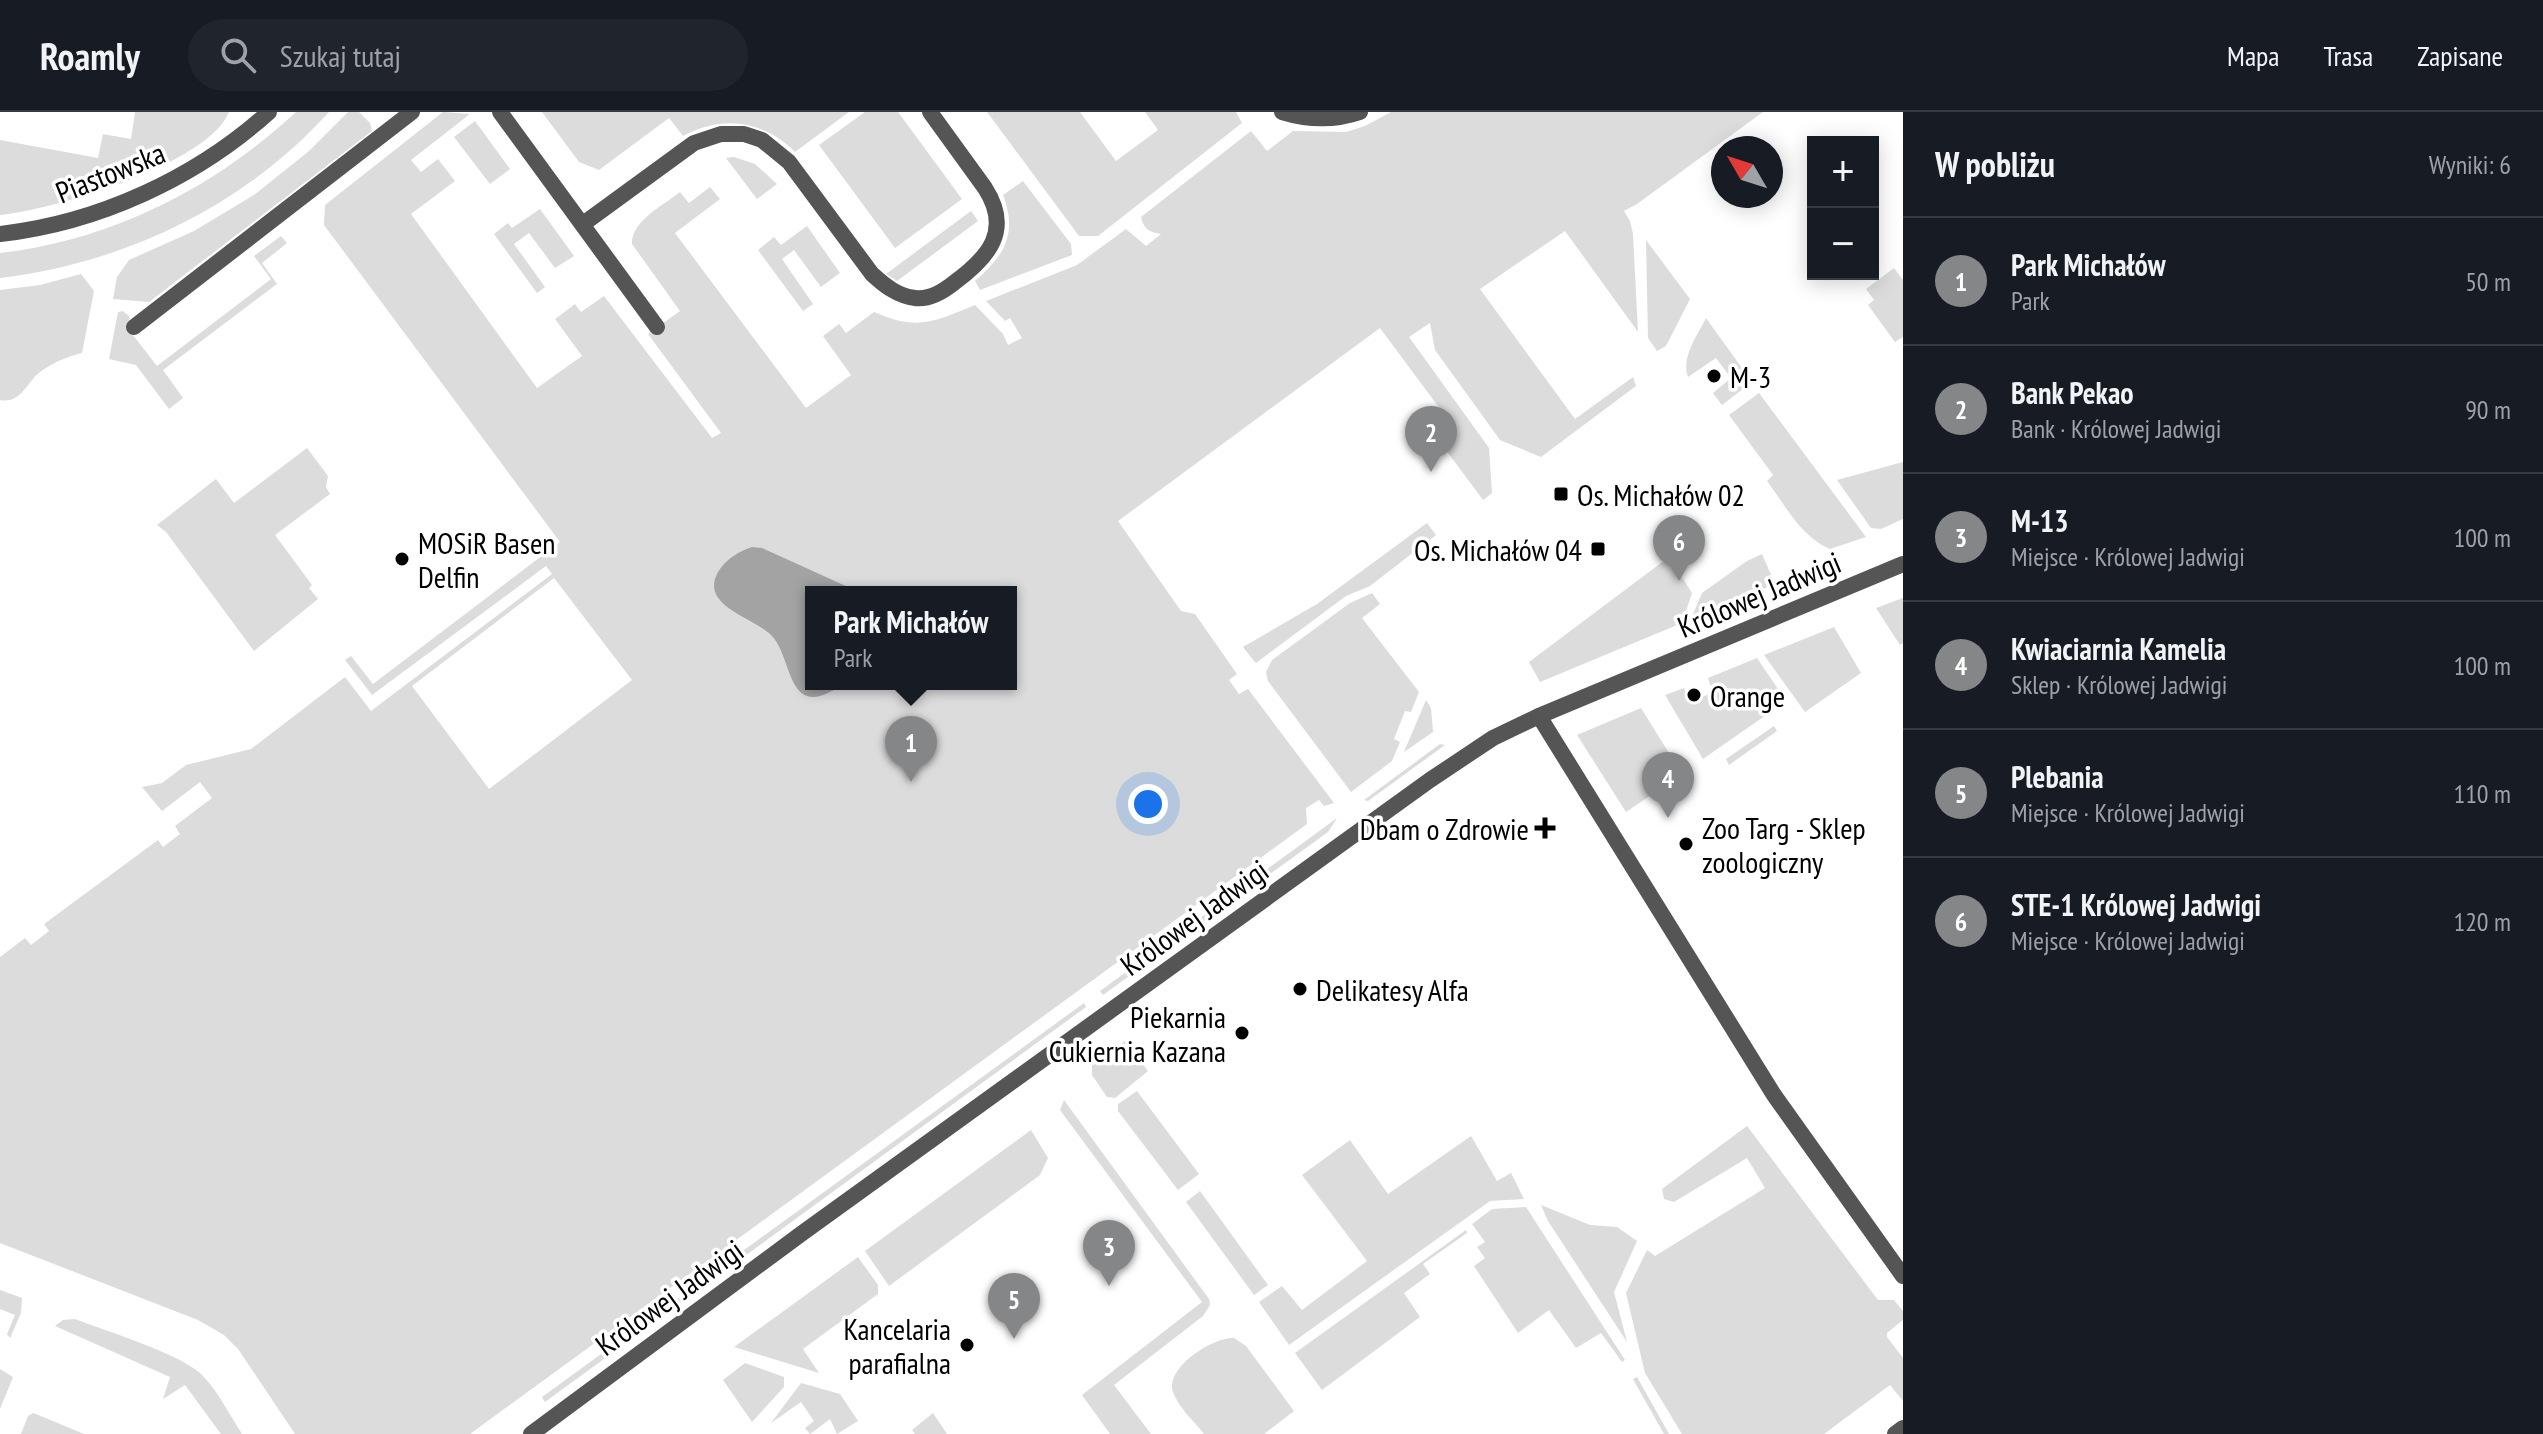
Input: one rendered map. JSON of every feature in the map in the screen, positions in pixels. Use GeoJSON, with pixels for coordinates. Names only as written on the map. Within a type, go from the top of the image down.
{"type":"FeatureCollection","features":[{"type":"Feature","properties":{"kind":"street","name":"Piastowska"},"geometry":{"type":"LineString","coordinates":[[0,234],[22,232],[87,215],[151,190],[229,145],[269,112]]}},
{"type":"Feature","properties":{"kind":"street"},"geometry":{"type":"LineString","coordinates":[[134,327],[412,112]]}},
{"type":"Feature","properties":{"kind":"street"},"geometry":{"type":"LineString","coordinates":[[500,112],[657,327]]}},
{"type":"Feature","properties":{"kind":"street"},"geometry":{"type":"LineString","coordinates":[[583,224],[694,143],[714,135],[744,134],[762,140],[789,162],[872,274],[884,285],[906,297],[929,297],[950,286],[982,260],[994,239],[997,219],[992,198],[930,112]]}},
{"type":"Feature","properties":{"kind":"street"},"geometry":{"type":"LineString","coordinates":[[1282,112],[1319,119],[1360,112]]}},
{"type":"Feature","properties":{"kind":"street","name":"Królowej Jadwigi"},"geometry":{"type":"LineString","coordinates":[[531,1434],[814,1225],[1430,780],[1493,738],[1903,564]]}},
{"type":"Feature","properties":{"kind":"street"},"geometry":{"type":"LineString","coordinates":[[1539,716],[1774,1095],[1903,1276]]}},
{"type":"Feature","properties":{"kind":"street"},"geometry":{"type":"LineString","coordinates":[[1895,1434],[1903,1428]]}},
{"type":"Feature","properties":{"kind":"shaded area"},"geometry":{"type":"Polygon","coordinates":[[[135,112],[229,112],[215,131],[192,149],[161,166],[90,194],[0,215],[0,140],[98,158],[103,134],[131,139],[135,112]]]}},
{"type":"Feature","properties":{"kind":"shaded area"},"geometry":{"type":"Polygon","coordinates":[[[296,112],[329,112],[296,146],[259,175],[221,202],[180,225],[92,259],[0,278],[0,253],[82,236],[159,206],[231,164],[296,112]]]}},
{"type":"Feature","properties":{"kind":"shaded area"},"geometry":{"type":"Polygon","coordinates":[[[348,112],[359,112],[370,123],[372,131],[149,302],[113,299],[117,277],[129,260],[194,231],[254,195],[309,151],[348,112]]]}},
{"type":"Feature","properties":{"kind":"shaded area"},"geometry":{"type":"Polygon","coordinates":[[[443,112],[470,114],[411,160],[421,172],[438,159],[455,181],[411,214],[537,388],[582,356],[555,319],[575,304],[581,312],[604,296],[712,438],[721,433],[648,334],[680,311],[632,244],[633,236],[643,221],[680,192],[689,203],[710,187],[720,199],[675,233],[806,408],[851,375],[823,336],[839,324],[846,333],[874,312],[914,323],[936,320],[975,305],[1003,334],[1008,345],[1022,338],[1010,318],[1005,321],[986,301],[1077,265],[1126,229],[1146,246],[1161,234],[1148,230],[1141,217],[1251,131],[1267,151],[1293,131],[1346,132],[1391,112],[1763,112],[1730,136],[1711,136],[1711,150],[1624,211],[1633,234],[1638,332],[1565,231],[1480,289],[1575,419],[1633,377],[1636,386],[1541,457],[1500,440],[1435,350],[1430,323],[1409,337],[1489,448],[1492,493],[1483,500],[1437,438],[1452,425],[1380,328],[1118,521],[1181,611],[1195,614],[1237,674],[1229,680],[1239,694],[1248,689],[1334,803],[1324,806],[1319,800],[1306,808],[1307,824],[470,1434],[295,1434],[238,1349],[224,1335],[198,1320],[0,1243],[0,957],[25,938],[31,945],[49,931],[44,924],[158,840],[163,847],[180,834],[175,826],[212,798],[200,782],[162,811],[142,787],[162,783],[186,765],[251,749],[345,677],[371,711],[552,574],[546,566],[372,695],[345,660],[351,656],[373,684],[560,542],[324,225],[325,205],[443,112]],[[554,578],[412,686],[489,789],[632,680],[554,578]]]}},
{"type":"Feature","properties":{"kind":"shaded area"},"geometry":{"type":"Polygon","coordinates":[[[542,112],[849,112],[795,152],[783,141],[756,127],[727,123],[698,129],[683,136],[669,118],[599,170],[579,162],[542,112]]]}},
{"type":"Feature","properties":{"kind":"shaded area"},"geometry":{"type":"Polygon","coordinates":[[[865,112],[898,112],[962,199],[895,248],[819,145],[865,112]]]}},
{"type":"Feature","properties":{"kind":"shaded area"},"geometry":{"type":"Polygon","coordinates":[[[987,112],[1080,112],[1116,161],[1158,130],[1145,112],[1236,112],[1242,123],[1098,236],[1079,236],[987,112]]]}},
{"type":"Feature","properties":{"kind":"shaded area"},"geometry":{"type":"Polygon","coordinates":[[[475,121],[510,169],[490,184],[454,137],[475,121]]]}},
{"type":"Feature","properties":{"kind":"shaded area"},"geometry":{"type":"Polygon","coordinates":[[[734,157],[755,164],[777,184],[757,199],[726,158],[734,157]]]}},
{"type":"Feature","properties":{"kind":"shaded area"},"geometry":{"type":"Polygon","coordinates":[[[1023,181],[1071,244],[1072,255],[980,290],[975,281],[994,262],[1006,243],[1009,221],[1003,195],[1023,181]]]}},
{"type":"Feature","properties":{"kind":"shaded area"},"geometry":{"type":"Polygon","coordinates":[[[540,209],[574,256],[555,268],[529,233],[514,244],[545,287],[537,293],[494,234],[508,223],[512,228],[540,209]]]}},
{"type":"Feature","properties":{"kind":"shaded area"},"geometry":{"type":"Polygon","coordinates":[[[971,211],[978,221],[897,281],[886,274],[971,211]]]}},
{"type":"Feature","properties":{"kind":"shaded area"},"geometry":{"type":"Polygon","coordinates":[[[807,226],[840,273],[821,287],[794,250],[782,259],[813,304],[803,311],[758,250],[774,237],[781,245],[807,226]]]}},
{"type":"Feature","properties":{"kind":"shaded area"},"geometry":{"type":"Polygon","coordinates":[[[281,236],[287,243],[262,263],[277,284],[163,370],[183,398],[169,409],[136,365],[109,359],[118,312],[123,311],[130,317],[129,330],[157,366],[271,279],[254,256],[281,236]]]}},
{"type":"Feature","properties":{"kind":"shaded area"},"geometry":{"type":"Polygon","coordinates":[[[1646,240],[1690,299],[1666,346],[1657,351],[1648,338],[1646,240]]]}},
{"type":"Feature","properties":{"kind":"shaded area"},"geometry":{"type":"Polygon","coordinates":[[[1894,268],[1903,280],[1903,337],[1895,342],[1868,305],[1874,300],[1866,289],[1894,268]]]}},
{"type":"Feature","properties":{"kind":"shaded area"},"geometry":{"type":"Polygon","coordinates":[[[81,274],[94,291],[82,353],[45,368],[13,399],[0,400],[0,290],[40,285],[81,274]]]}},
{"type":"Feature","properties":{"kind":"shaded area"},"geometry":{"type":"Polygon","coordinates":[[[1706,318],[1752,382],[1722,405],[1713,393],[1731,378],[1716,358],[1688,377],[1686,369],[1691,347],[1706,318]]]}},
{"type":"Feature","properties":{"kind":"shaded area"},"geometry":{"type":"Polygon","coordinates":[[[1759,393],[1866,537],[1830,549],[1810,537],[1787,510],[1767,481],[1773,475],[1729,415],[1759,393]]]}},
{"type":"Feature","properties":{"kind":"shaded area"},"geometry":{"type":"Polygon","coordinates":[[[307,448],[328,476],[326,487],[330,494],[275,535],[312,585],[309,588],[318,599],[254,651],[166,532],[157,525],[216,479],[234,503],[307,448]]]}},
{"type":"Feature","properties":{"kind":"shaded area"},"geometry":{"type":"Polygon","coordinates":[[[1903,462],[1903,519],[1881,529],[1871,528],[1837,480],[1903,462]]]}},
{"type":"Feature","properties":{"kind":"shaded area"},"geometry":{"type":"Polygon","coordinates":[[[1427,523],[1436,535],[1370,586],[1346,596],[1256,663],[1243,647],[1317,604],[1427,523]]]}},
{"type":"Feature","properties":{"kind":"shaded area"},"geometry":{"type":"Polygon","coordinates":[[[752,547],[762,548],[846,586],[805,586],[805,690],[833,690],[811,697],[801,692],[771,635],[731,610],[716,594],[714,584],[718,572],[742,551],[752,547]]]}},
{"type":"Feature","properties":{"kind":"shaded area"},"geometry":{"type":"Polygon","coordinates":[[[1762,554],[1775,584],[1691,619],[1702,593],[1762,554]]]}},
{"type":"Feature","properties":{"kind":"shaded area"},"geometry":{"type":"Polygon","coordinates":[[[1669,557],[1692,593],[1682,623],[1540,682],[1529,662],[1669,557]]]}},
{"type":"Feature","properties":{"kind":"shaded area"},"geometry":{"type":"Polygon","coordinates":[[[1372,593],[1380,604],[1362,618],[1419,692],[1411,712],[1405,711],[1394,739],[1400,742],[1392,761],[1351,792],[1268,681],[1266,672],[1272,660],[1350,603],[1372,593]]]}},
{"type":"Feature","properties":{"kind":"shaded area"},"geometry":{"type":"Polygon","coordinates":[[[1903,598],[1903,643],[1900,645],[1876,608],[1903,598]]]}},
{"type":"Feature","properties":{"kind":"shaded area"},"geometry":{"type":"Polygon","coordinates":[[[1834,627],[1861,673],[1805,712],[1764,655],[1834,627]]]}},
{"type":"Feature","properties":{"kind":"shaded area"},"geometry":{"type":"Polygon","coordinates":[[[1757,658],[1786,701],[1703,759],[1665,695],[1684,688],[1689,701],[1713,693],[1708,678],[1757,658]]]}},
{"type":"Feature","properties":{"kind":"shaded area"},"geometry":{"type":"Polygon","coordinates":[[[1426,700],[1431,708],[1433,732],[1404,752],[1426,700]]]}},
{"type":"Feature","properties":{"kind":"shaded area"},"geometry":{"type":"Polygon","coordinates":[[[1641,708],[1682,774],[1626,812],[1577,735],[1641,708]]]}},
{"type":"Feature","properties":{"kind":"shaded area"},"geometry":{"type":"Polygon","coordinates":[[[1774,726],[1777,731],[1729,765],[1726,759],[1774,726]]]}},
{"type":"Feature","properties":{"kind":"shaded area"},"geometry":{"type":"Polygon","coordinates":[[[1440,744],[1445,745],[1368,801],[1364,800],[1440,744]]]}},
{"type":"Feature","properties":{"kind":"shaded area"},"geometry":{"type":"Polygon","coordinates":[[[1337,818],[1328,832],[1103,995],[1100,991],[1337,818]]]}},
{"type":"Feature","properties":{"kind":"shaded area"},"geometry":{"type":"Polygon","coordinates":[[[1084,1003],[1086,1007],[545,1402],[542,1397],[1084,1003]]]}},
{"type":"Feature","properties":{"kind":"shaded area"},"geometry":{"type":"Polygon","coordinates":[[[1125,1041],[1148,1071],[1115,1098],[1107,1097],[1092,1075],[1092,1065],[1125,1041]]]}},
{"type":"Feature","properties":{"kind":"shaded area"},"geometry":{"type":"Polygon","coordinates":[[[1137,1091],[1199,1174],[1178,1190],[1118,1111],[1118,1104],[1137,1091]]]}},
{"type":"Feature","properties":{"kind":"shaded area"},"geometry":{"type":"Polygon","coordinates":[[[1064,1100],[1209,1299],[1210,1305],[1203,1316],[1114,1385],[1151,1434],[1110,1434],[1082,1395],[1202,1302],[1060,1110],[1064,1100]]]}},
{"type":"Feature","properties":{"kind":"shaded area"},"geometry":{"type":"Polygon","coordinates":[[[1747,1126],[1878,1300],[1894,1300],[1903,1311],[1903,1320],[1887,1333],[1887,1337],[1903,1358],[1903,1401],[1890,1385],[1824,1434],[1682,1434],[1645,1373],[1626,1293],[1647,1250],[1655,1256],[1765,1188],[1747,1158],[1674,1202],[1664,1199],[1662,1189],[1747,1126]]]}},
{"type":"Feature","properties":{"kind":"shaded area"},"geometry":{"type":"Polygon","coordinates":[[[1031,1130],[1048,1158],[1040,1175],[889,1286],[865,1251],[1031,1130]]]}},
{"type":"Feature","properties":{"kind":"shaded area"},"geometry":{"type":"Polygon","coordinates":[[[1471,1136],[1497,1181],[1511,1173],[1524,1199],[1490,1201],[1289,1345],[1259,1302],[1282,1286],[1302,1310],[1367,1261],[1302,1175],[1350,1140],[1388,1194],[1471,1136]]]}},
{"type":"Feature","properties":{"kind":"shaded area"},"geometry":{"type":"Polygon","coordinates":[[[1200,1191],[1268,1285],[1254,1295],[1186,1202],[1200,1191]]]}},
{"type":"Feature","properties":{"kind":"shaded area"},"geometry":{"type":"Polygon","coordinates":[[[1541,1205],[1590,1225],[1617,1227],[1637,1241],[1614,1292],[1627,1342],[1548,1221],[1541,1205]]]}},
{"type":"Feature","properties":{"kind":"shaded area"},"geometry":{"type":"Polygon","coordinates":[[[1526,1207],[1625,1360],[1622,1362],[1601,1333],[1576,1348],[1549,1310],[1518,1333],[1474,1266],[1485,1258],[1477,1247],[1485,1242],[1472,1224],[1492,1209],[1526,1207]]]}},
{"type":"Feature","properties":{"kind":"shaded area"},"geometry":{"type":"Polygon","coordinates":[[[1466,1230],[1467,1233],[1423,1264],[1430,1274],[1404,1293],[1420,1317],[1322,1390],[1295,1353],[1466,1230]]]}},
{"type":"Feature","properties":{"kind":"shaded area"},"geometry":{"type":"Polygon","coordinates":[[[858,1257],[878,1285],[878,1294],[803,1349],[819,1373],[734,1347],[858,1257]]]}},
{"type":"Feature","properties":{"kind":"shaded area"},"geometry":{"type":"Polygon","coordinates":[[[0,1290],[22,1298],[21,1313],[10,1338],[7,1334],[15,1315],[0,1309],[0,1290]]]}},
{"type":"Feature","properties":{"kind":"shaded area"},"geometry":{"type":"Polygon","coordinates":[[[75,1319],[159,1350],[189,1365],[212,1386],[242,1434],[221,1434],[185,1385],[163,1399],[170,1377],[55,1326],[63,1320],[75,1319]]]}},
{"type":"Feature","properties":{"kind":"shaded area"},"geometry":{"type":"Polygon","coordinates":[[[1234,1338],[1246,1346],[1294,1411],[1264,1434],[1204,1434],[1179,1403],[1172,1383],[1176,1373],[1193,1355],[1215,1342],[1234,1338]]]}},
{"type":"Feature","properties":{"kind":"shaded area"},"geometry":{"type":"Polygon","coordinates":[[[745,1363],[784,1377],[784,1387],[752,1422],[723,1380],[745,1363]]]}},
{"type":"Feature","properties":{"kind":"shaded area"},"geometry":{"type":"Polygon","coordinates":[[[0,1369],[13,1377],[0,1409],[0,1369]]]}},
{"type":"Feature","properties":{"kind":"shaded area"},"geometry":{"type":"Polygon","coordinates":[[[1637,1377],[1669,1434],[1664,1434],[1633,1379],[1637,1377]]]}},
{"type":"Feature","properties":{"kind":"shaded area"},"geometry":{"type":"Polygon","coordinates":[[[801,1383],[840,1394],[858,1421],[837,1434],[830,1419],[810,1434],[805,1428],[814,1421],[801,1402],[771,1423],[801,1383]]]}},
{"type":"Feature","properties":{"kind":"shaded area"},"geometry":{"type":"Polygon","coordinates":[[[33,1413],[84,1434],[21,1434],[28,1416],[33,1413]]]}},
{"type":"Feature","properties":{"kind":"shaded area"},"geometry":{"type":"Polygon","coordinates":[[[933,1413],[947,1434],[915,1434],[912,1430],[933,1413]]]}},
{"type":"Feature","properties":{"kind":"place","name":"M-3"},"geometry":{"type":"Point","coordinates":[1714,376]}},
{"type":"Feature","properties":{"kind":"place","name":"Bank Pekao"},"geometry":{"type":"Point","coordinates":[1431,472]}},
{"type":"Feature","properties":{"kind":"place","name":"Os. Michałów 02"},"geometry":{"type":"Point","coordinates":[1561,494]}},
{"type":"Feature","properties":{"kind":"place","name":"Os. Michałów 04"},"geometry":{"type":"Point","coordinates":[1598,549]}},
{"type":"Feature","properties":{"kind":"place","name":"MOSiR Basen Delfin"},"geometry":{"type":"Point","coordinates":[402,559]}},
{"type":"Feature","properties":{"kind":"place","name":"STE-1 Królowej Jadwigi"},"geometry":{"type":"Point","coordinates":[1679,581]}},
{"type":"Feature","properties":{"kind":"place","name":"Orange"},"geometry":{"type":"Point","coordinates":[1694,695]}},
{"type":"Feature","properties":{"kind":"place","name":"Park Michałów"},"geometry":{"type":"Point","coordinates":[911,782]}},
{"type":"Feature","properties":{"kind":"place","name":"Kwiaciarnia Kamelia"},"geometry":{"type":"Point","coordinates":[1668,818]}},
{"type":"Feature","properties":{"kind":"place","name":"Dbam o Zdrowie"},"geometry":{"type":"Point","coordinates":[1545,828]}},
{"type":"Feature","properties":{"kind":"place","name":"Zoo Targ - Sklep zoologiczny"},"geometry":{"type":"Point","coordinates":[1686,844]}},
{"type":"Feature","properties":{"kind":"place","name":"Delikatesy Alfa"},"geometry":{"type":"Point","coordinates":[1300,989]}},
{"type":"Feature","properties":{"kind":"place","name":"Piekarnia Cukiernia Kazana"},"geometry":{"type":"Point","coordinates":[1242,1033]}},
{"type":"Feature","properties":{"kind":"place","name":"M-13"},"geometry":{"type":"Point","coordinates":[1109,1286]}},
{"type":"Feature","properties":{"kind":"place","name":"Plebania"},"geometry":{"type":"Point","coordinates":[1014,1339]}},
{"type":"Feature","properties":{"kind":"place","name":"Kancelaria parafialna"},"geometry":{"type":"Point","coordinates":[967,1345]}}]}
